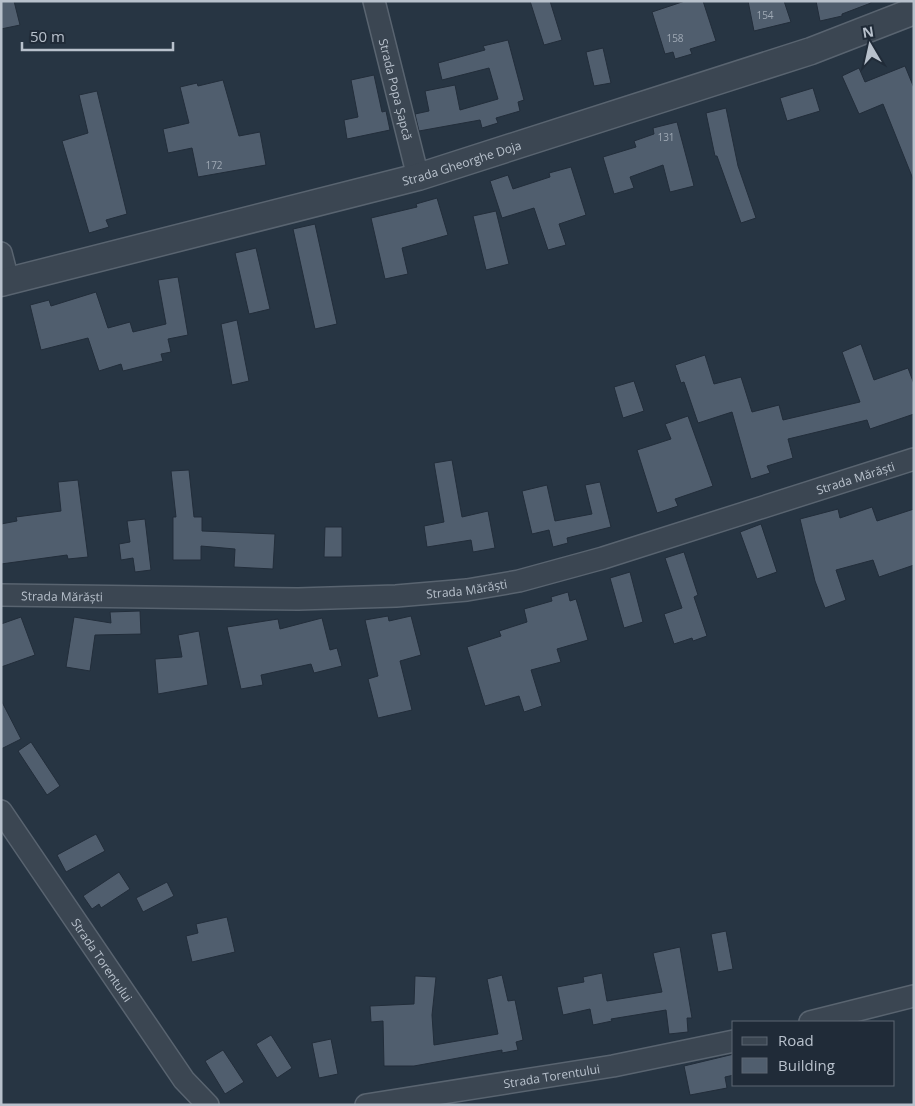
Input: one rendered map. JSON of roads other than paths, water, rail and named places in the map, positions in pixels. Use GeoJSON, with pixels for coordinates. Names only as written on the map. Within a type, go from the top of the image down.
{"type":"FeatureCollection","features":[{"type":"Feature","properties":{"kind":"street","name":"Strada Popa Șapcă"},"geometry":{"type":"LineString","coordinates":[[374,1],[418,177]]}},
{"type":"Feature","properties":{"kind":"street","name":"Strada Gheorghe Doja"},"geometry":{"type":"LineString","coordinates":[[5,282],[418,177],[811,51],[914,11]]}},
{"type":"Feature","properties":{"kind":"street"},"geometry":{"type":"LineString","coordinates":[[1,254],[5,282]]}},
{"type":"Feature","properties":{"kind":"street","name":"Strada Mărăști"},"geometry":{"type":"LineString","coordinates":[[1,595],[298,600],[396,596],[467,590],[519,580],[603,558],[914,458]]}},
{"type":"Feature","properties":{"kind":"street","name":"Strada Torentului"},"geometry":{"type":"LineString","coordinates":[[1,811],[184,1080],[208,1105]]}},
{"type":"Feature","properties":{"kind":"street"},"geometry":{"type":"LineString","coordinates":[[814,1021],[914,996]]}},
{"type":"Feature","properties":{"kind":"street","name":"Strada Torentului"},"geometry":{"type":"LineString","coordinates":[[366,1105],[612,1066],[732,1041]]}}]}
